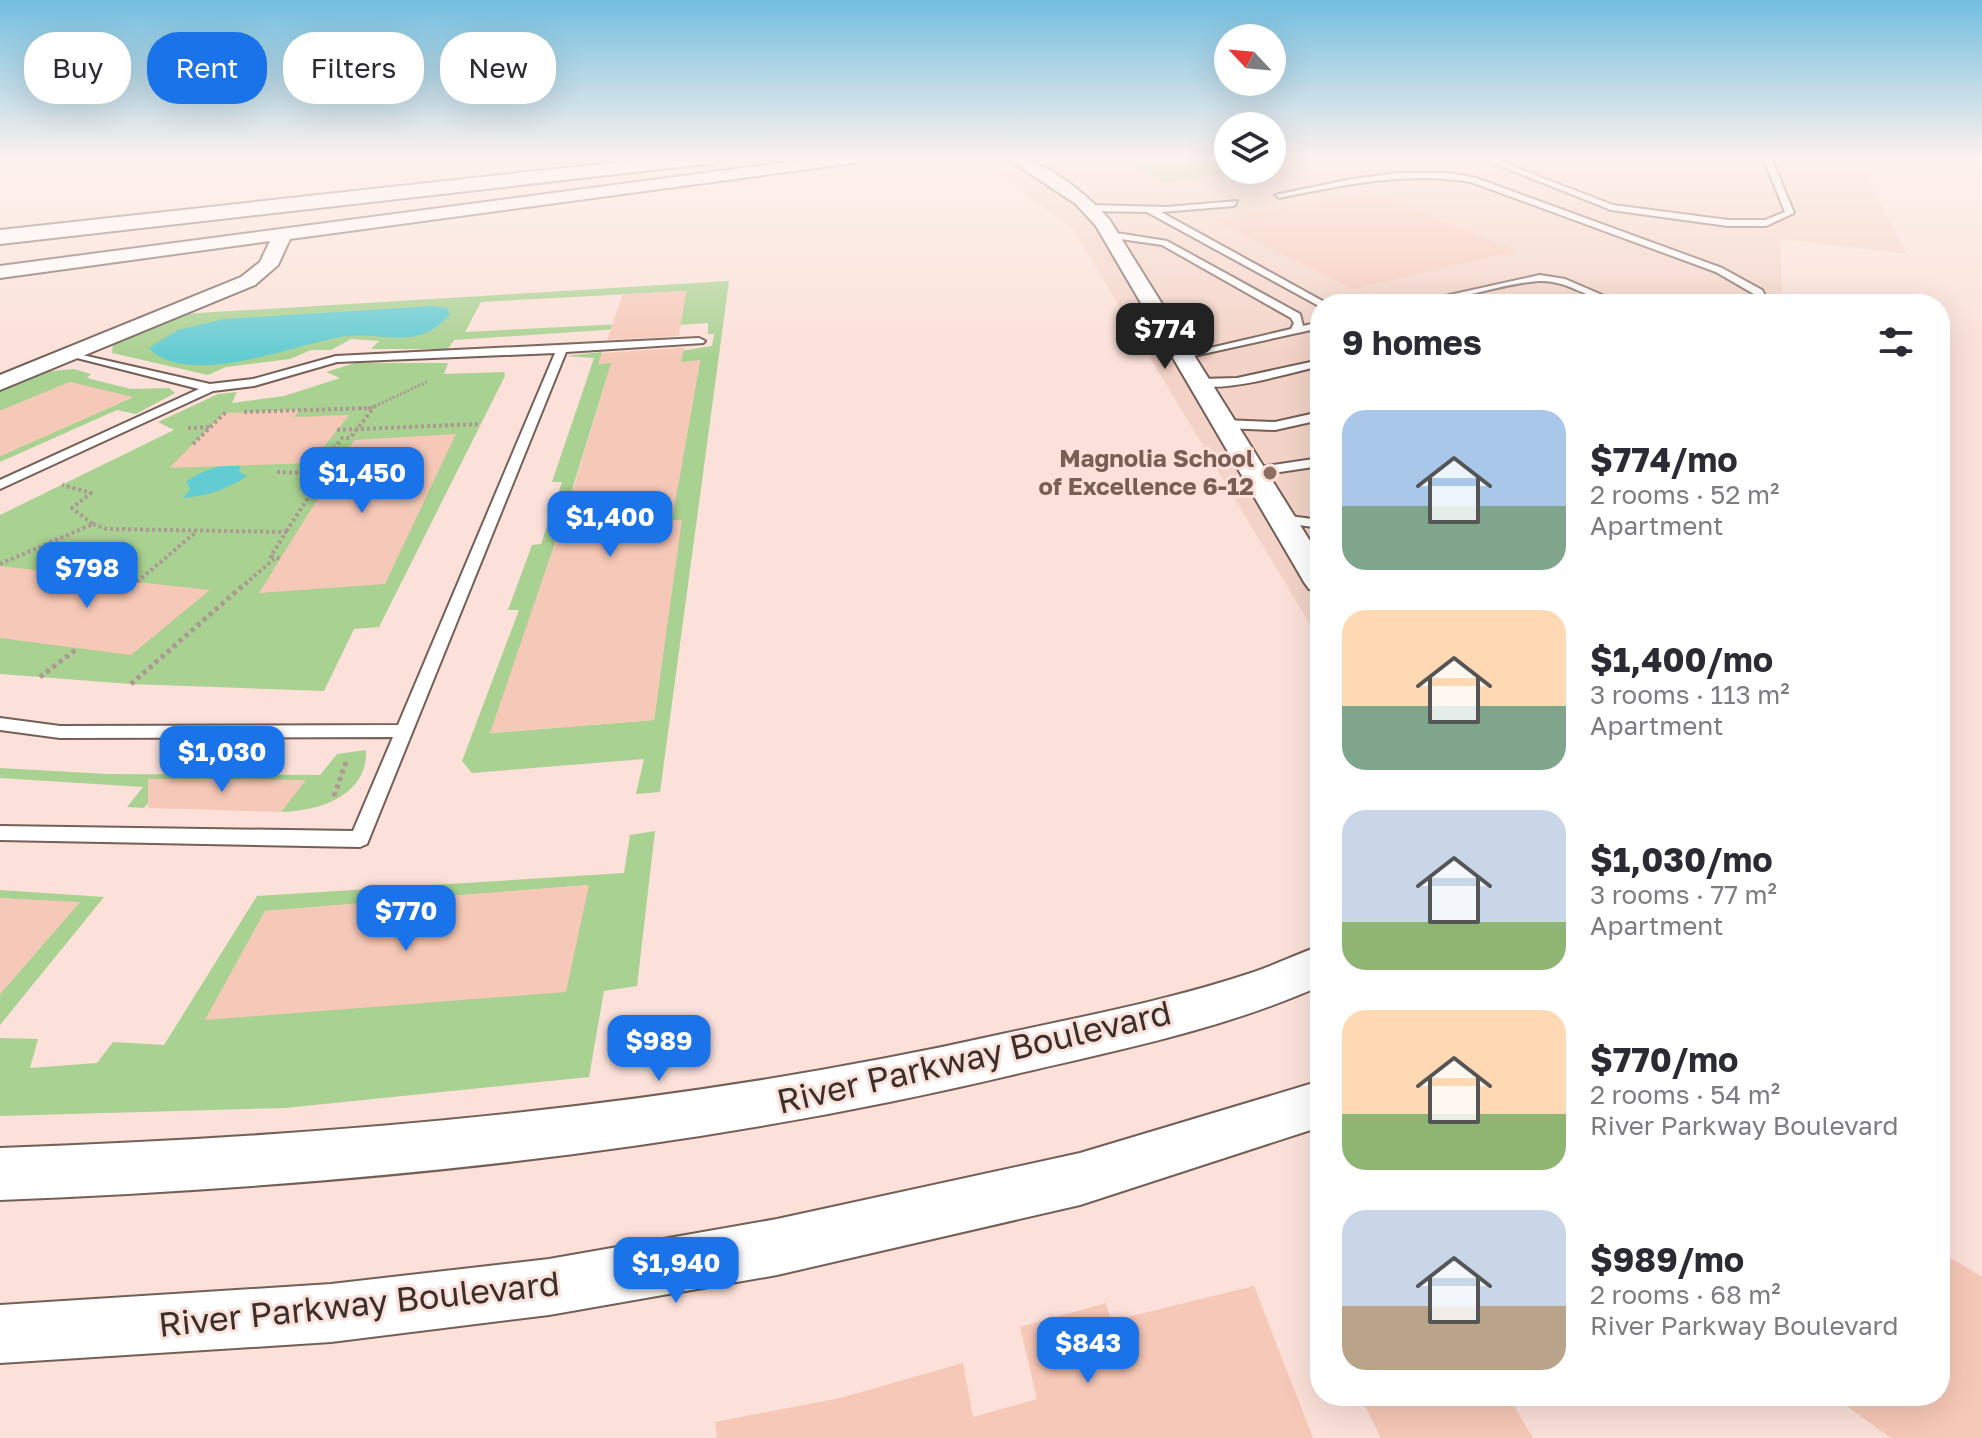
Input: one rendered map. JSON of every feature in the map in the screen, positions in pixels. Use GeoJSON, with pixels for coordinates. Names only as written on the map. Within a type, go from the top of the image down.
{"type":"FeatureCollection","features":[{"type":"Feature","properties":{"kind":"main road"},"geometry":{"type":"LineString","coordinates":[[0,237],[118,224]]}},
{"type":"Feature","properties":{"kind":"main road"},"geometry":{"type":"LineString","coordinates":[[0,251],[181,224]]}},
{"type":"Feature","properties":{"kind":"street"},"geometry":{"type":"LineString","coordinates":[[0,272],[343,224]]}},
{"type":"Feature","properties":{"kind":"street"},"geometry":{"type":"LineString","coordinates":[[1102,224],[1310,565]]}},
{"type":"Feature","properties":{"kind":"street"},"geometry":{"type":"LineString","coordinates":[[0,383],[248,281],[277,258],[282,232]]}},
{"type":"Feature","properties":{"kind":"street","name":"River Parkway Boulevard"},"geometry":{"type":"LineString","coordinates":[[0,1174],[192,1168],[375,1155],[782,1103],[972,1064],[1122,1026],[1234,997],[1310,969]]}},
{"type":"Feature","properties":{"kind":"street","name":"River Parkway Boulevard"},"geometry":{"type":"LineString","coordinates":[[0,1334],[331,1313],[549,1287],[731,1255],[1080,1179],[1310,1107]]}},
{"type":"Feature","properties":{"kind":"lane"},"geometry":{"type":"LineString","coordinates":[[1176,224],[1310,297]]}},
{"type":"Feature","properties":{"kind":"lane"},"geometry":{"type":"LineString","coordinates":[[1594,224],[1719,270],[1759,294]]}},
{"type":"Feature","properties":{"kind":"lane"},"geometry":{"type":"LineString","coordinates":[[1110,235],[1164,243],[1296,316],[1299,323],[1295,331]]}},
{"type":"Feature","properties":{"kind":"lane"},"geometry":{"type":"LineString","coordinates":[[1458,294],[1528,278],[1561,281],[1592,294]]}},
{"type":"Feature","properties":{"kind":"lane"},"geometry":{"type":"LineString","coordinates":[[1184,357],[1310,327]]}},
{"type":"Feature","properties":{"kind":"lane"},"geometry":{"type":"LineString","coordinates":[[0,485],[210,388],[254,382],[336,359],[699,341]]}},
{"type":"Feature","properties":{"kind":"lane"},"geometry":{"type":"LineString","coordinates":[[0,833],[360,839],[562,349]]}},
{"type":"Feature","properties":{"kind":"lane"},"geometry":{"type":"LineString","coordinates":[[73,354],[210,388]]}},
{"type":"Feature","properties":{"kind":"lane"},"geometry":{"type":"LineString","coordinates":[[1200,383],[1237,382],[1310,365]]}},
{"type":"Feature","properties":{"kind":"lane"},"geometry":{"type":"LineString","coordinates":[[1224,424],[1275,426],[1310,418]]}},
{"type":"Feature","properties":{"kind":"lane"},"geometry":{"type":"LineString","coordinates":[[1253,472],[1282,471],[1310,464]]}},
{"type":"Feature","properties":{"kind":"lane"},"geometry":{"type":"LineString","coordinates":[[1282,519],[1310,523]]}},
{"type":"Feature","properties":{"kind":"lane"},"geometry":{"type":"LineString","coordinates":[[0,724],[60,732],[402,731]]}},
{"type":"Feature","properties":{"kind":"path"},"geometry":{"type":"LineString","coordinates":[[193,444],[224,413],[371,408],[429,381]]}},
{"type":"Feature","properties":{"kind":"path"},"geometry":{"type":"LineString","coordinates":[[316,473],[342,438],[350,438],[371,408]]}},
{"type":"Feature","properties":{"kind":"path"},"geometry":{"type":"LineString","coordinates":[[337,430],[478,424]]}},
{"type":"Feature","properties":{"kind":"path"},"geometry":{"type":"LineString","coordinates":[[175,429],[210,427]]}},
{"type":"Feature","properties":{"kind":"path"},"geometry":{"type":"LineString","coordinates":[[131,684],[278,559],[271,556],[322,477],[316,473],[277,472]]}},
{"type":"Feature","properties":{"kind":"path"},"geometry":{"type":"LineString","coordinates":[[62,485],[91,493],[72,508],[93,524],[107,529],[285,533]]}},
{"type":"Feature","properties":{"kind":"path"},"geometry":{"type":"LineString","coordinates":[[0,562],[10,561],[93,524]]}},
{"type":"Feature","properties":{"kind":"path"},"geometry":{"type":"LineString","coordinates":[[137,582],[196,532]]}},
{"type":"Feature","properties":{"kind":"path"},"geometry":{"type":"LineString","coordinates":[[40,677],[78,648]]}},
{"type":"Feature","properties":{"kind":"path"},"geometry":{"type":"LineString","coordinates":[[334,796],[349,754]]}},
{"type":"Feature","properties":{"kind":"shaded area","name":"Magnolia School of Excellence 6-12"},"geometry":{"type":"Polygon","coordinates":[[[1066,224],[1892,224],[1907,254],[1780,239],[1782,294],[1310,294],[1310,624],[1073,229],[1066,224]]]}},
{"type":"Feature","properties":{"kind":"green space"},"geometry":{"type":"Polygon","coordinates":[[[729,281],[660,792],[636,794],[644,759],[472,773],[462,761],[519,610],[508,610],[532,545],[541,544],[562,482],[552,482],[594,358],[566,356],[602,352],[599,364],[712,346],[714,334],[708,334],[708,323],[454,340],[448,349],[371,349],[379,341],[351,339],[331,350],[311,350],[290,359],[226,367],[208,375],[112,353],[113,344],[182,314],[729,281]],[[686,291],[481,302],[465,332],[681,321],[686,291]],[[700,361],[610,367],[572,490],[678,485],[700,361]],[[681,520],[560,529],[491,733],[654,720],[681,520]]]}},
{"type":"Feature","properties":{"kind":"green space"},"geometry":{"type":"Polygon","coordinates":[[[355,363],[448,363],[444,374],[504,372],[505,376],[379,627],[354,629],[324,691],[131,684],[0,674],[0,515],[174,430],[158,422],[218,394],[237,392],[232,403],[284,396],[340,378],[326,372],[355,363]]]}},
{"type":"Feature","properties":{"kind":"green space"},"geometry":{"type":"Polygon","coordinates":[[[74,369],[91,374],[87,378],[131,389],[169,388],[175,393],[136,414],[117,410],[0,462],[0,456],[131,398],[70,382],[0,411],[0,390],[51,371],[74,369]]]}},
{"type":"Feature","properties":{"kind":"green space"},"geometry":{"type":"Polygon","coordinates":[[[366,750],[365,766],[351,789],[326,804],[296,811],[281,812],[305,780],[167,779],[144,808],[127,807],[143,787],[0,778],[0,768],[108,774],[320,775],[337,754],[366,750]]]}},
{"type":"Feature","properties":{"kind":"green space"},"geometry":{"type":"Polygon","coordinates":[[[655,831],[637,986],[604,991],[589,1077],[285,1108],[0,1116],[0,1038],[38,1039],[30,1068],[97,1063],[113,1042],[164,1045],[257,896],[624,873],[630,835],[655,831]],[[588,886],[265,911],[206,1019],[588,886]]]}},
{"type":"Feature","properties":{"kind":"green space"},"geometry":{"type":"Polygon","coordinates":[[[0,890],[104,897],[0,1025],[0,994],[79,903],[0,898],[0,890]]]}},
{"type":"Feature","properties":{"kind":"water"},"geometry":{"type":"Polygon","coordinates":[[[433,306],[447,308],[450,315],[437,327],[411,337],[340,337],[213,365],[188,365],[166,360],[149,348],[178,330],[224,319],[433,306]]]}},
{"type":"Feature","properties":{"kind":"water"},"geometry":{"type":"Polygon","coordinates":[[[241,463],[239,472],[247,476],[239,481],[216,492],[183,498],[190,489],[186,482],[198,474],[241,463]]]}},
{"type":"Feature","properties":{"kind":"building"},"geometry":{"type":"Polygon","coordinates":[[[1222,224],[1450,224],[1517,251],[1353,289],[1222,224]]]}},
{"type":"Feature","properties":{"kind":"building"},"geometry":{"type":"Polygon","coordinates":[[[686,291],[679,336],[607,340],[623,294],[686,291]]]}},
{"type":"Feature","properties":{"kind":"building"},"geometry":{"type":"Polygon","coordinates":[[[684,348],[681,362],[700,360],[672,520],[682,520],[654,720],[490,733],[573,490],[611,363],[598,364],[602,353],[684,348]]]}},
{"type":"Feature","properties":{"kind":"building"},"geometry":{"type":"Polygon","coordinates":[[[70,382],[133,397],[0,456],[0,411],[70,382]]]}},
{"type":"Feature","properties":{"kind":"building"},"geometry":{"type":"Polygon","coordinates":[[[300,410],[294,417],[349,415],[311,463],[169,468],[224,413],[300,410]]]}},
{"type":"Feature","properties":{"kind":"building"},"geometry":{"type":"Polygon","coordinates":[[[456,434],[385,584],[259,593],[354,440],[456,434]]]}},
{"type":"Feature","properties":{"kind":"building"},"geometry":{"type":"Polygon","coordinates":[[[0,566],[210,590],[131,655],[0,638],[0,566]]]}},
{"type":"Feature","properties":{"kind":"building"},"geometry":{"type":"Polygon","coordinates":[[[148,779],[306,780],[281,812],[148,808],[148,779]]]}},
{"type":"Feature","properties":{"kind":"building"},"geometry":{"type":"Polygon","coordinates":[[[589,885],[566,992],[205,1020],[265,911],[589,885]]]}},
{"type":"Feature","properties":{"kind":"building"},"geometry":{"type":"Polygon","coordinates":[[[0,898],[80,902],[0,994],[0,898]]]}},
{"type":"Feature","properties":{"kind":"building"},"geometry":{"type":"Polygon","coordinates":[[[1950,1257],[1982,1277],[1982,1438],[1891,1438],[1847,1406],[1950,1406],[1950,1257]]]}},
{"type":"Feature","properties":{"kind":"building"},"geometry":{"type":"Polygon","coordinates":[[[1254,1286],[1313,1438],[717,1438],[715,1422],[840,1398],[963,1363],[973,1417],[1037,1399],[1020,1327],[1106,1303],[1111,1321],[1254,1286]]]}},
{"type":"Feature","properties":{"kind":"building"},"geometry":{"type":"Polygon","coordinates":[[[1365,1406],[1514,1406],[1533,1438],[1381,1438],[1365,1406]]]}},
{"type":"Feature","properties":{"kind":"place","name":"Magnolia School of Excellence 6-12"},"geometry":{"type":"Point","coordinates":[1270,473]}}]}
